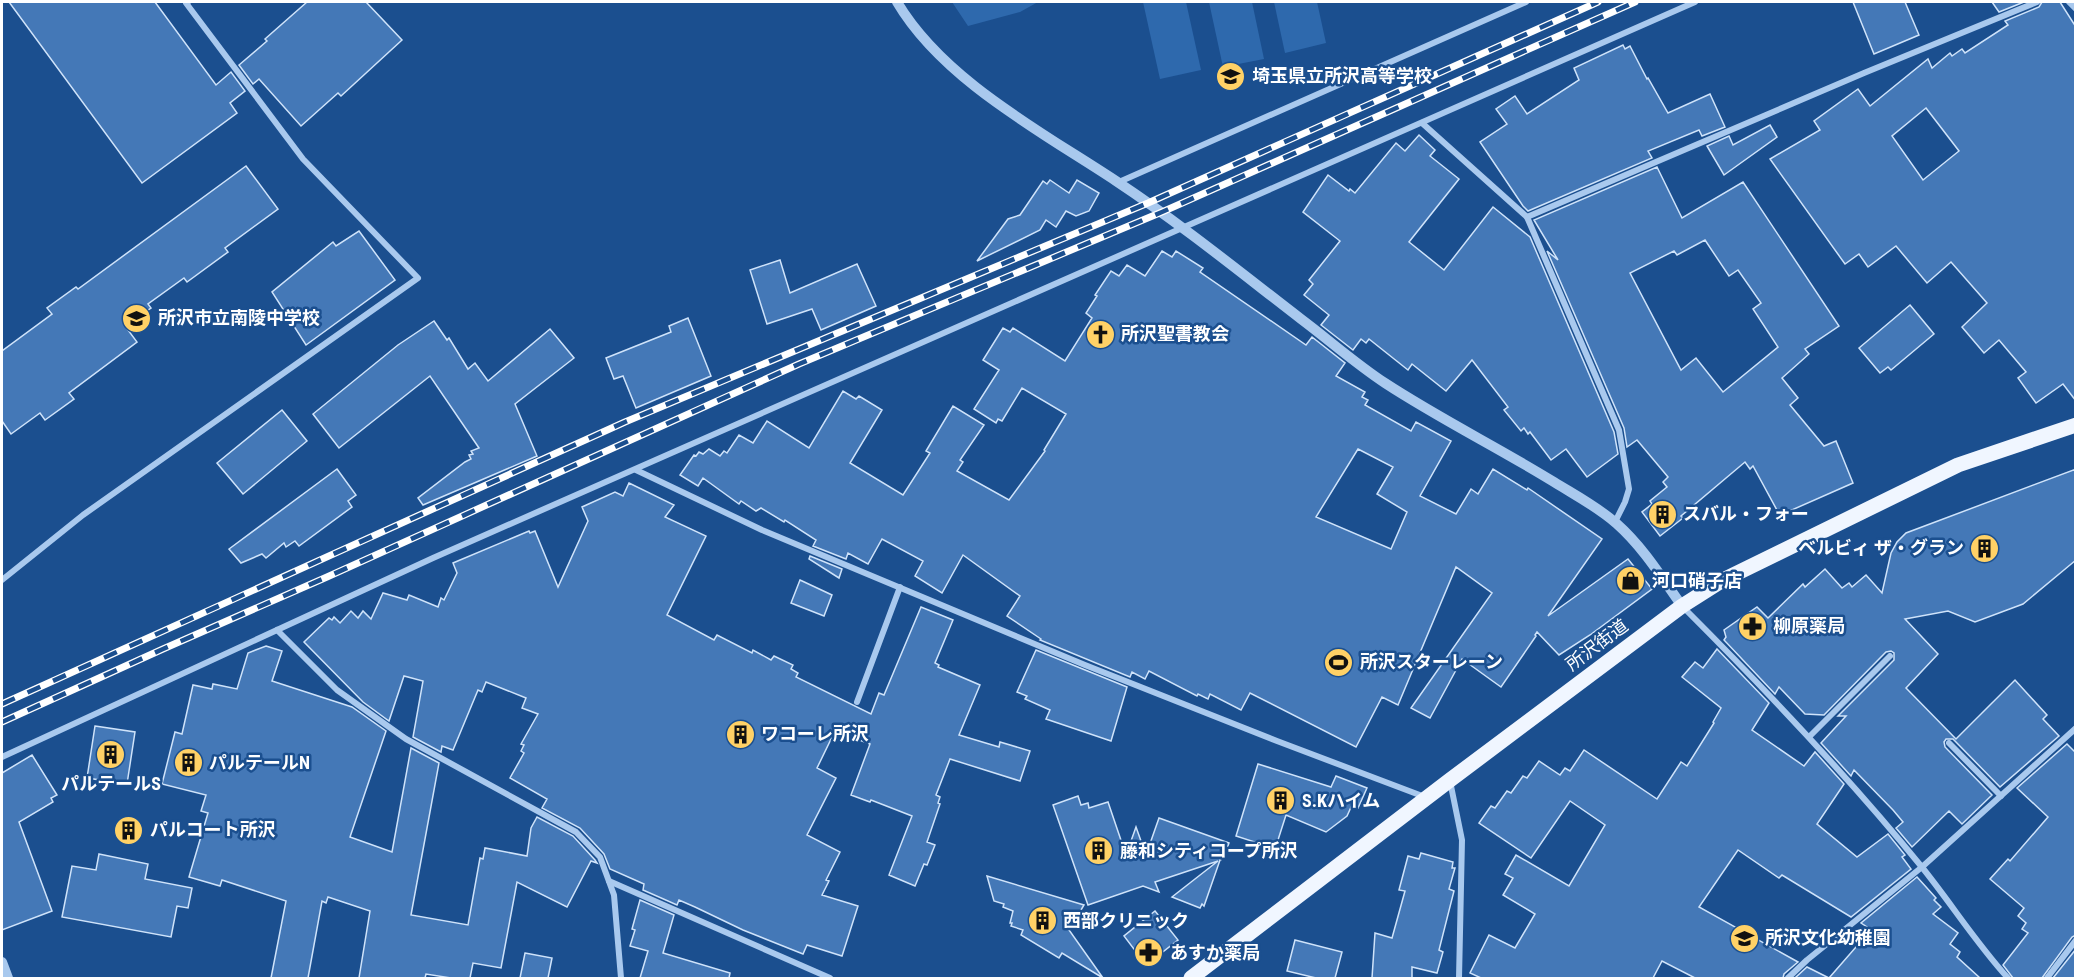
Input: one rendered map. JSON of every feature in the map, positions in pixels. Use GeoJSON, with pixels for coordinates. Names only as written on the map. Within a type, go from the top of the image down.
{"type":"FeatureCollection","features":[{"type":"Feature","properties":{"kind":"main road","name":"所沢街道"},"geometry":{"type":"LineString","coordinates":[[1191,978],[1682,606],[1723,580],[1958,465],[2076,425]]}},
{"type":"Feature","properties":{"kind":"street"},"geometry":{"type":"LineString","coordinates":[[2,580],[83,515],[418,278],[303,159],[186,3],[188,2]]}},
{"type":"Feature","properties":{"kind":"street"},"geometry":{"type":"LineString","coordinates":[[897,2],[904,14],[928,42],[974,85],[1185,227],[1237,271],[1384,383],[1534,470],[1615,522],[1633,540],[1682,606],[1809,737],[1922,867],[1984,952],[2008,978]]}},
{"type":"Feature","properties":{"kind":"street"},"geometry":{"type":"LineString","coordinates":[[1118,182],[1526,2]]}},
{"type":"Feature","properties":{"kind":"street"},"geometry":{"type":"LineString","coordinates":[[2,757],[422,563],[1695,2]]}},
{"type":"Feature","properties":{"kind":"street"},"geometry":{"type":"LineString","coordinates":[[1527,217],[2037,2]]}},
{"type":"Feature","properties":{"kind":"street"},"geometry":{"type":"LineString","coordinates":[[2069,2],[2076,9]]}},
{"type":"Feature","properties":{"kind":"street"},"geometry":{"type":"LineString","coordinates":[[1422,123],[1527,217],[1619,430],[1629,489],[1615,522]]}},
{"type":"Feature","properties":{"kind":"street"},"geometry":{"type":"LineString","coordinates":[[636,470],[762,530],[1085,665],[1276,741],[1428,798]]}},
{"type":"Feature","properties":{"kind":"street"},"geometry":{"type":"LineString","coordinates":[[857,702],[900,587]]}},
{"type":"Feature","properties":{"kind":"street"},"geometry":{"type":"LineString","coordinates":[[277,630],[337,690],[406,739],[576,832],[600,857],[614,895],[621,978]]}},
{"type":"Feature","properties":{"kind":"street"},"geometry":{"type":"LineString","coordinates":[[1809,737],[1890,656]]}},
{"type":"Feature","properties":{"kind":"street"},"geometry":{"type":"LineString","coordinates":[[1788,978],[1922,867],[2076,728]]}},
{"type":"Feature","properties":{"kind":"street"},"geometry":{"type":"LineString","coordinates":[[1949,743],[2001,796]]}},
{"type":"Feature","properties":{"kind":"street"},"geometry":{"type":"LineString","coordinates":[[1450,780],[1462,840],[1460,978]]}},
{"type":"Feature","properties":{"kind":"street"},"geometry":{"type":"LineString","coordinates":[[609,881],[830,978]]}},
{"type":"Feature","properties":{"kind":"street"},"geometry":{"type":"LineString","coordinates":[[2047,978],[2076,940]]}},
{"type":"Feature","properties":{"kind":"street"},"geometry":{"type":"LineString","coordinates":[[2,962],[8,978]]}},
{"type":"Feature","properties":{"kind":"shaded area"},"geometry":{"type":"Polygon","coordinates":[[[952,2],[1038,2],[1020,12],[968,26],[952,2]]]}},
{"type":"Feature","properties":{"kind":"shaded area"},"geometry":{"type":"Polygon","coordinates":[[[1143,2],[1186,2],[1201,70],[1160,79],[1143,2]]]}},
{"type":"Feature","properties":{"kind":"shaded area"},"geometry":{"type":"Polygon","coordinates":[[[1209,2],[1252,2],[1264,59],[1223,67],[1209,2]]]}},
{"type":"Feature","properties":{"kind":"shaded area"},"geometry":{"type":"Polygon","coordinates":[[[1274,2],[1317,2],[1326,43],[1285,53],[1274,2]]]}},
{"type":"Feature","properties":{"kind":"building"},"geometry":{"type":"Polygon","coordinates":[[[9,2],[155,2],[216,85],[231,72],[245,91],[230,103],[237,113],[142,183],[9,2]]]}},
{"type":"Feature","properties":{"kind":"building"},"geometry":{"type":"Polygon","coordinates":[[[307,2],[366,2],[402,40],[341,96],[338,93],[301,126],[259,79],[253,84],[239,65],[307,2]]]}},
{"type":"Feature","properties":{"kind":"building"},"geometry":{"type":"Polygon","coordinates":[[[1853,2],[1905,2],[1919,35],[1874,54],[1853,2]]]}},
{"type":"Feature","properties":{"kind":"building"},"geometry":{"type":"Polygon","coordinates":[[[1992,2],[2024,2],[1999,12],[1992,2]]]}},
{"type":"Feature","properties":{"kind":"building"},"geometry":{"type":"Polygon","coordinates":[[[2042,2],[2060,2],[2076,27],[2076,401],[2063,384],[2036,403],[2018,378],[2026,372],[1999,340],[1984,353],[1962,327],[1987,303],[1951,262],[1927,283],[1896,246],[1868,267],[1859,254],[1845,264],[1770,159],[1820,130],[1814,121],[1858,89],[1870,106],[1928,59],[1932,68],[1950,53],[1952,56],[1962,49],[1965,53],[2008,25],[2005,21],[2039,7],[2042,2]],[[1926,108],[1892,136],[1923,180],[1959,151],[1926,108]]]}},
{"type":"Feature","properties":{"kind":"building"},"geometry":{"type":"Polygon","coordinates":[[[1623,45],[1625,49],[1630,46],[1668,113],[1710,94],[1725,127],[1702,136],[1699,130],[1648,151],[1652,158],[1528,211],[1480,142],[1507,124],[1496,109],[1515,96],[1527,114],[1579,80],[1574,68],[1623,45]]]}},
{"type":"Feature","properties":{"kind":"building"},"geometry":{"type":"Polygon","coordinates":[[[1770,125],[1777,137],[1724,175],[1707,146],[1729,136],[1733,145],[1770,125]]]}},
{"type":"Feature","properties":{"kind":"building"},"geometry":{"type":"Polygon","coordinates":[[[1419,135],[1435,150],[1430,156],[1459,179],[1409,242],[1444,270],[1493,207],[1530,237],[1614,432],[1618,454],[1587,477],[1566,449],[1551,460],[1530,432],[1528,434],[1524,428],[1521,431],[1504,410],[1508,407],[1472,360],[1446,391],[1412,364],[1408,370],[1369,339],[1366,343],[1361,339],[1353,350],[1321,325],[1329,315],[1304,295],[1313,284],[1309,280],[1340,241],[1303,212],[1328,175],[1355,193],[1396,143],[1405,151],[1419,135]]]}},
{"type":"Feature","properties":{"kind":"building"},"geometry":{"type":"Polygon","coordinates":[[[246,166],[278,209],[225,248],[228,252],[187,282],[184,278],[148,304],[151,308],[125,326],[137,342],[69,393],[74,399],[45,420],[40,413],[11,434],[2,421],[2,351],[52,314],[47,308],[76,287],[78,289],[246,166]]]}},
{"type":"Feature","properties":{"kind":"building"},"geometry":{"type":"Polygon","coordinates":[[[1657,167],[1682,218],[1743,182],[1839,326],[1805,349],[1809,354],[1782,378],[1798,398],[1790,405],[1824,446],[1836,441],[1853,483],[1785,513],[1783,510],[1778,512],[1753,466],[1750,469],[1745,462],[1660,536],[1642,512],[1652,504],[1650,501],[1667,487],[1663,482],[1668,477],[1637,440],[1627,447],[1624,428],[1547,251],[1558,260],[1534,220],[1657,167]],[[1705,240],[1677,255],[1674,251],[1630,273],[1681,370],[1696,358],[1723,392],[1778,347],[1753,309],[1761,303],[1738,270],[1729,276],[1705,240]]]}},
{"type":"Feature","properties":{"kind":"building"},"geometry":{"type":"Polygon","coordinates":[[[1050,180],[1069,193],[1077,180],[1099,193],[1089,211],[1076,216],[1066,211],[1056,227],[1046,220],[1040,230],[977,261],[1008,219],[1020,215],[1043,181],[1047,184],[1050,180]]]}},
{"type":"Feature","properties":{"kind":"building"},"geometry":{"type":"Polygon","coordinates":[[[359,231],[395,280],[306,345],[272,292],[333,242],[336,246],[359,231]]]}},
{"type":"Feature","properties":{"kind":"building"},"geometry":{"type":"Polygon","coordinates":[[[1162,251],[1172,257],[1176,251],[1203,268],[1200,272],[1306,345],[1312,337],[1345,363],[1336,376],[1365,392],[1362,397],[1368,400],[1365,405],[1411,431],[1416,422],[1451,441],[1420,496],[1456,514],[1471,489],[1478,494],[1493,469],[1527,490],[1528,488],[1602,539],[1548,616],[1628,559],[1652,589],[1559,655],[1537,632],[1501,687],[1462,659],[1430,718],[1411,708],[1492,593],[1456,567],[1398,705],[1382,697],[1356,747],[1250,693],[1241,710],[1210,694],[1208,699],[1198,694],[1197,696],[1149,671],[1145,679],[1132,672],[1130,677],[1040,640],[1007,616],[1020,596],[963,555],[942,593],[915,576],[923,561],[882,539],[868,564],[848,553],[846,559],[813,546],[816,540],[785,520],[784,522],[761,508],[756,511],[741,501],[739,504],[703,478],[698,486],[680,475],[694,455],[696,456],[699,452],[703,454],[709,449],[720,456],[724,451],[727,453],[739,435],[753,443],[767,421],[809,448],[843,391],[856,399],[859,396],[882,410],[850,463],[903,495],[930,453],[926,451],[953,406],[984,425],[960,460],[963,462],[957,471],[1009,500],[1045,451],[1066,414],[1022,388],[1002,421],[998,419],[996,423],[974,409],[999,370],[983,360],[1003,328],[1010,332],[1013,328],[1065,361],[1092,318],[1086,313],[1111,271],[1119,276],[1127,265],[1145,276],[1162,251]],[[1358,449],[1316,517],[1391,549],[1407,512],[1377,494],[1393,467],[1358,449]]]}},
{"type":"Feature","properties":{"kind":"building"},"geometry":{"type":"Polygon","coordinates":[[[780,260],[790,293],[857,264],[876,306],[821,330],[812,309],[767,324],[750,270],[780,260]]]}},
{"type":"Feature","properties":{"kind":"building"},"geometry":{"type":"Polygon","coordinates":[[[1910,305],[1934,334],[1891,370],[1888,367],[1880,373],[1859,348],[1910,305]]]}},
{"type":"Feature","properties":{"kind":"building"},"geometry":{"type":"Polygon","coordinates":[[[688,318],[711,376],[636,408],[623,376],[614,379],[606,358],[671,332],[669,326],[688,318]]]}},
{"type":"Feature","properties":{"kind":"building"},"geometry":{"type":"Polygon","coordinates":[[[434,321],[447,340],[449,338],[468,369],[475,363],[488,381],[550,329],[574,358],[515,404],[537,456],[423,505],[418,498],[471,459],[469,455],[473,454],[471,451],[479,448],[430,376],[339,448],[313,414],[398,345],[434,321]]]}},
{"type":"Feature","properties":{"kind":"building"},"geometry":{"type":"Polygon","coordinates":[[[282,410],[307,441],[243,494],[217,463],[282,410]]]}},
{"type":"Feature","properties":{"kind":"building"},"geometry":{"type":"Polygon","coordinates":[[[337,469],[356,495],[348,501],[352,507],[299,546],[295,541],[286,547],[284,543],[266,558],[262,554],[241,563],[229,549],[337,469]]]}},
{"type":"Feature","properties":{"kind":"building"},"geometry":{"type":"Polygon","coordinates":[[[2076,469],[2076,560],[2023,604],[1975,622],[1948,611],[1905,619],[1938,654],[1906,688],[1956,739],[2015,680],[2047,715],[2043,719],[2059,736],[2000,787],[1953,739],[1946,739],[1945,747],[1992,795],[1962,824],[1949,811],[1912,847],[1896,828],[1903,822],[1893,810],[1854,770],[1851,776],[1821,743],[1846,716],[1838,716],[1894,660],[1894,653],[1886,652],[1824,715],[1805,714],[1779,687],[1775,694],[1724,640],[1726,637],[1724,630],[1757,607],[1768,618],[1803,584],[1805,587],[1825,569],[1842,588],[1849,583],[1852,587],[1866,575],[1882,593],[1891,553],[1906,533],[2076,469]]]}},
{"type":"Feature","properties":{"kind":"building"},"geometry":{"type":"Polygon","coordinates":[[[629,483],[674,505],[665,517],[706,536],[667,615],[714,640],[717,635],[752,653],[753,650],[771,660],[774,656],[793,665],[791,669],[798,673],[796,677],[871,714],[879,693],[884,695],[921,607],[953,620],[935,663],[939,665],[938,667],[980,685],[959,735],[999,747],[1000,742],[1030,751],[1020,781],[950,759],[936,795],[940,797],[938,803],[940,804],[927,842],[935,845],[915,886],[889,875],[912,816],[851,795],[870,744],[835,731],[817,768],[836,778],[807,835],[840,852],[826,880],[829,881],[822,895],[858,906],[842,956],[807,945],[803,954],[743,930],[679,900],[677,905],[643,890],[644,884],[610,869],[604,854],[580,828],[542,808],[547,799],[510,778],[524,753],[521,751],[524,745],[521,744],[538,714],[522,708],[526,698],[486,682],[482,692],[478,690],[453,750],[442,746],[441,752],[413,737],[423,681],[404,676],[389,721],[363,702],[304,642],[329,618],[332,620],[334,617],[340,623],[351,611],[358,618],[363,611],[371,619],[383,593],[407,600],[409,595],[438,607],[441,598],[444,600],[457,573],[453,563],[529,531],[530,533],[535,531],[558,587],[588,521],[582,507],[615,492],[623,496],[629,483]]]}},
{"type":"Feature","properties":{"kind":"building"},"geometry":{"type":"Polygon","coordinates":[[[810,556],[842,569],[839,578],[809,559],[810,556]]]}},
{"type":"Feature","properties":{"kind":"building"},"geometry":{"type":"Polygon","coordinates":[[[800,580],[832,595],[824,616],[791,603],[800,580]]]}},
{"type":"Feature","properties":{"kind":"building"},"geometry":{"type":"Polygon","coordinates":[[[266,646],[282,651],[272,681],[352,707],[386,731],[350,837],[392,852],[411,748],[439,763],[411,915],[468,925],[480,858],[483,859],[485,848],[527,856],[531,828],[537,817],[573,836],[595,860],[597,863],[591,861],[567,907],[517,882],[501,968],[473,963],[470,978],[426,974],[425,978],[359,978],[370,911],[328,897],[326,903],[322,901],[308,978],[271,978],[286,901],[222,880],[220,886],[189,877],[208,813],[201,811],[206,795],[162,784],[175,732],[182,734],[193,685],[212,689],[213,684],[237,689],[248,653],[266,646]]]}},
{"type":"Feature","properties":{"kind":"building"},"geometry":{"type":"Polygon","coordinates":[[[1717,649],[1769,703],[1752,730],[1804,766],[1815,752],[1844,784],[1817,824],[1857,857],[1888,834],[1905,855],[1902,857],[1911,869],[1851,917],[1782,875],[1779,878],[1738,850],[1699,907],[1798,962],[1784,974],[1783,978],[1695,978],[1662,961],[1653,978],[1481,978],[1470,973],[1489,935],[1515,948],[1535,914],[1503,895],[1513,878],[1505,874],[1516,855],[1569,886],[1605,825],[1570,801],[1531,858],[1479,823],[1491,806],[1495,808],[1507,791],[1511,793],[1523,776],[1527,778],[1539,761],[1560,775],[1565,768],[1570,771],[1584,750],[1657,799],[1681,762],[1687,766],[1721,708],[1682,677],[1695,662],[1703,668],[1717,649]]]}},
{"type":"Feature","properties":{"kind":"building"},"geometry":{"type":"Polygon","coordinates":[[[1036,650],[1127,687],[1111,741],[1046,719],[1050,710],[1025,699],[1027,696],[1017,692],[1036,650]]]}},
{"type":"Feature","properties":{"kind":"building","name":"パルテールS"},"geometry":{"type":"Polygon","coordinates":[[[95,726],[135,732],[127,784],[87,778],[95,726]]]}},
{"type":"Feature","properties":{"kind":"building"},"geometry":{"type":"Polygon","coordinates":[[[2067,744],[2076,753],[2076,935],[2072,937],[2042,978],[2013,978],[2003,965],[2028,933],[2022,929],[2026,923],[2018,916],[2024,908],[1990,879],[2008,859],[2010,861],[2048,817],[2017,788],[2067,744]]]}},
{"type":"Feature","properties":{"kind":"building"},"geometry":{"type":"Polygon","coordinates":[[[32,755],[57,795],[51,798],[53,802],[19,822],[52,911],[2,930],[2,773],[32,755]]]}},
{"type":"Feature","properties":{"kind":"building","name":"S.Kハイム"},"geometry":{"type":"Polygon","coordinates":[[[1258,764],[1331,787],[1336,776],[1367,788],[1358,808],[1352,805],[1347,816],[1326,832],[1286,815],[1277,843],[1274,842],[1270,847],[1236,836],[1258,764]]]}},
{"type":"Feature","properties":{"kind":"building","name":"藤和シティコープ所沢"},"geometry":{"type":"Polygon","coordinates":[[[1078,796],[1081,805],[1088,803],[1089,808],[1108,802],[1126,855],[1136,827],[1146,855],[1159,818],[1229,843],[1223,859],[1220,860],[1204,906],[1202,904],[1200,908],[1172,897],[1218,861],[1155,882],[1159,892],[1143,886],[1088,905],[1053,805],[1078,796]]]}},
{"type":"Feature","properties":{"kind":"building"},"geometry":{"type":"Polygon","coordinates":[[[1421,853],[1453,862],[1452,868],[1455,868],[1449,889],[1454,891],[1439,950],[1443,952],[1437,973],[1412,967],[1412,978],[1372,978],[1375,933],[1392,938],[1405,891],[1399,890],[1408,856],[1419,859],[1421,853]]]}},
{"type":"Feature","properties":{"kind":"building","name":"パルコート所沢"},"geometry":{"type":"Polygon","coordinates":[[[99,854],[148,864],[145,879],[192,888],[188,908],[177,906],[171,937],[62,917],[72,866],[96,870],[99,854]]]}},
{"type":"Feature","properties":{"kind":"building","name":"西部クリニック"},"geometry":{"type":"Polygon","coordinates":[[[987,876],[1084,905],[1069,930],[1103,978],[1062,953],[1059,958],[1021,935],[1023,930],[1011,926],[1012,923],[1010,923],[1013,911],[1003,907],[1004,904],[994,901],[987,876]]]}},
{"type":"Feature","properties":{"kind":"building"},"geometry":{"type":"Polygon","coordinates":[[[1917,877],[1941,907],[1933,914],[1958,933],[1950,944],[1960,952],[1957,957],[1980,978],[1829,978],[1863,939],[1860,937],[1867,927],[1861,923],[1917,877]]]}},
{"type":"Feature","properties":{"kind":"building"},"geometry":{"type":"Polygon","coordinates":[[[640,900],[674,915],[663,953],[730,973],[729,978],[640,978],[648,951],[630,946],[640,900]]]}},
{"type":"Feature","properties":{"kind":"building","name":"あすか薬局"},"geometry":{"type":"Polygon","coordinates":[[[1155,911],[1178,940],[1146,965],[1124,936],[1155,911]]]}},
{"type":"Feature","properties":{"kind":"building"},"geometry":{"type":"Polygon","coordinates":[[[1295,940],[1342,952],[1335,978],[1316,978],[1287,971],[1295,940]]]}},
{"type":"Feature","properties":{"kind":"building"},"geometry":{"type":"Polygon","coordinates":[[[2076,949],[2076,978],[2053,978],[2076,949]]]}},
{"type":"Feature","properties":{"kind":"building"},"geometry":{"type":"Polygon","coordinates":[[[525,953],[552,958],[548,978],[520,978],[525,953]]]}},
{"type":"Feature","properties":{"kind":"building"},"geometry":{"type":"Polygon","coordinates":[[[1807,967],[1829,978],[1795,978],[1807,967]]]}},
{"type":"Feature","properties":{"kind":"railway"},"geometry":{"type":"LineString","coordinates":[[2,704],[625,422],[1148,203],[1598,2]]}},
{"type":"Feature","properties":{"kind":"railway"},"geometry":{"type":"LineString","coordinates":[[2,722],[799,364],[1162,212],[1635,2]]}},
{"type":"Feature","properties":{"kind":"place","name":"埼玉県立所沢高等学校"},"geometry":{"type":"Point","coordinates":[1231,76]}},
{"type":"Feature","properties":{"kind":"place","name":"所沢市立南陵中学校"},"geometry":{"type":"Point","coordinates":[137,318]}},
{"type":"Feature","properties":{"kind":"place","name":"所沢聖書教会"},"geometry":{"type":"Point","coordinates":[1100,334]}},
{"type":"Feature","properties":{"kind":"place","name":"スバル・フォー"},"geometry":{"type":"Point","coordinates":[1662,514]}},
{"type":"Feature","properties":{"kind":"place","name":"ベルビィ ザ・グラン"},"geometry":{"type":"Point","coordinates":[1985,548]}},
{"type":"Feature","properties":{"kind":"place","name":"河口硝子店"},"geometry":{"type":"Point","coordinates":[1631,581]}},
{"type":"Feature","properties":{"kind":"place","name":"柳原薬局"},"geometry":{"type":"Point","coordinates":[1752,626]}},
{"type":"Feature","properties":{"kind":"place","name":"所沢スターレーン"},"geometry":{"type":"Point","coordinates":[1339,662]}},
{"type":"Feature","properties":{"kind":"place","name":"ワコーレ所沢"},"geometry":{"type":"Point","coordinates":[740,734]}},
{"type":"Feature","properties":{"kind":"place","name":"パルテールS"},"geometry":{"type":"Point","coordinates":[111,755]}},
{"type":"Feature","properties":{"kind":"place","name":"パルテールN"},"geometry":{"type":"Point","coordinates":[188,763]}},
{"type":"Feature","properties":{"kind":"place","name":"S.Kハイム"},"geometry":{"type":"Point","coordinates":[1281,801]}},
{"type":"Feature","properties":{"kind":"place","name":"パルコート所沢"},"geometry":{"type":"Point","coordinates":[129,830]}},
{"type":"Feature","properties":{"kind":"place","name":"藤和シティコープ所沢"},"geometry":{"type":"Point","coordinates":[1099,851]}},
{"type":"Feature","properties":{"kind":"place","name":"西部クリニック"},"geometry":{"type":"Point","coordinates":[1042,921]}},
{"type":"Feature","properties":{"kind":"place","name":"所沢文化幼稚園"},"geometry":{"type":"Point","coordinates":[1744,938]}},
{"type":"Feature","properties":{"kind":"place","name":"あすか薬局"},"geometry":{"type":"Point","coordinates":[1149,953]}}]}
